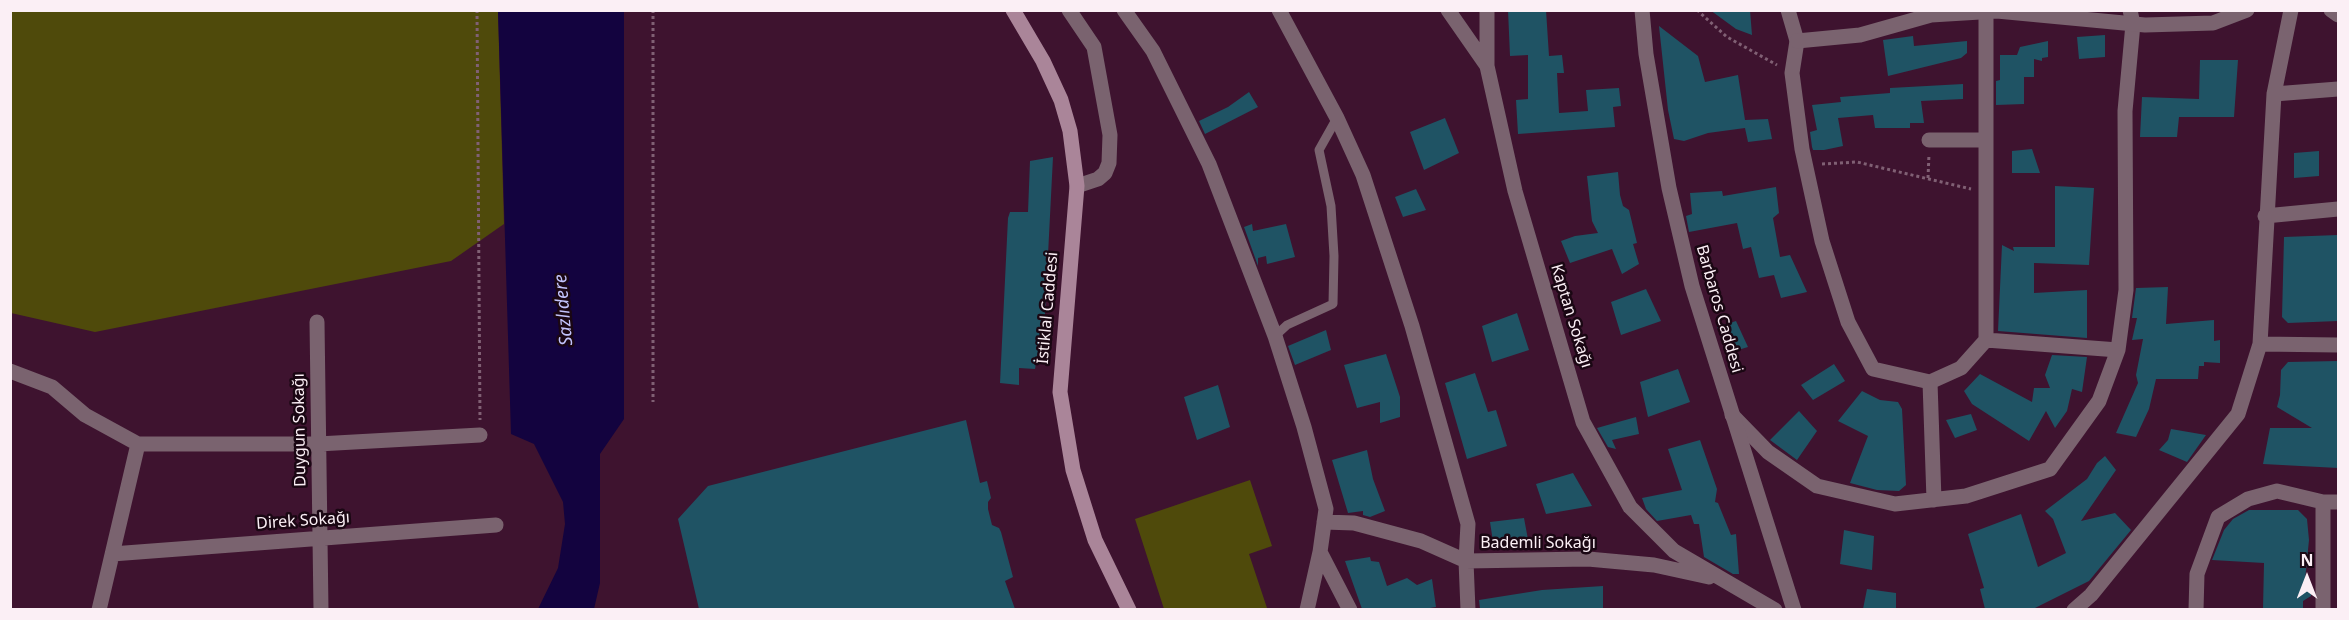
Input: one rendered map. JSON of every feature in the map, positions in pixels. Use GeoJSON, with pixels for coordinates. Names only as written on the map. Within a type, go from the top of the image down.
{"type":"FeatureCollection","features":[{"type":"Feature","properties":{"kind":"main road","name":"İstiklal Caddesi"},"geometry":{"type":"LineString","coordinates":[[1013,10],[1043,61],[1061,100],[1070,131],[1077,186],[1060,392],[1073,470],[1095,540],[1129,609]]}},
{"type":"Feature","properties":{"kind":"street"},"geometry":{"type":"LineString","coordinates":[[1069,10],[1094,47],[1110,135],[1109,163],[1105,173],[1098,179],[1077,186]]}},
{"type":"Feature","properties":{"kind":"street"},"geometry":{"type":"LineString","coordinates":[[1124,10],[1153,51],[1209,164],[1275,336],[1322,489],[1326,509],[1320,552],[1306,609]]}},
{"type":"Feature","properties":{"kind":"street"},"geometry":{"type":"LineString","coordinates":[[1279,10],[1337,118],[1363,175],[1412,326],[1468,524],[1466,561],[1468,609]]}},
{"type":"Feature","properties":{"kind":"street"},"geometry":{"type":"LineString","coordinates":[[1448,10],[1487,66]]}},
{"type":"Feature","properties":{"kind":"street","name":"Kaptan Sokağı"},"geometry":{"type":"LineString","coordinates":[[1487,10],[1487,66],[1515,191],[1583,422],[1630,507],[1674,550],[1721,579]]}},
{"type":"Feature","properties":{"kind":"street","name":"Barbaros Caddesi"},"geometry":{"type":"LineString","coordinates":[[1642,10],[1646,54],[1669,188],[1692,286],[1794,609]]}},
{"type":"Feature","properties":{"kind":"street"},"geometry":{"type":"LineString","coordinates":[[1788,10],[1797,41],[1792,73],[1806,165],[1822,241],[1845,312],[1873,369],[1930,382],[1961,368],[1986,340],[1986,11]]}},
{"type":"Feature","properties":{"kind":"street"},"geometry":{"type":"LineString","coordinates":[[1797,41],[1860,34],[1931,15],[1986,11],[2213,23],[2247,10]]}},
{"type":"Feature","properties":{"kind":"street"},"geometry":{"type":"LineString","coordinates":[[2073,609],[2099,586],[2238,414],[2260,344],[2265,216],[2274,94],[2291,10]]}},
{"type":"Feature","properties":{"kind":"street"},"geometry":{"type":"LineString","coordinates":[[2331,10],[2338,15]]}},
{"type":"Feature","properties":{"kind":"street"},"geometry":{"type":"LineString","coordinates":[[1732,415],[1768,452],[1816,486],[1895,504],[1966,496],[2050,469],[2098,401],[2118,350],[2126,290],[2125,111],[2132,17]]}},
{"type":"Feature","properties":{"kind":"street"},"geometry":{"type":"LineString","coordinates":[[2274,94],[2338,89]]}},
{"type":"Feature","properties":{"kind":"street"},"geometry":{"type":"LineString","coordinates":[[1929,140],[1985,140]]}},
{"type":"Feature","properties":{"kind":"street"},"geometry":{"type":"LineString","coordinates":[[2265,216],[2338,209]]}},
{"type":"Feature","properties":{"kind":"street","name":"Duygun Sokağı"},"geometry":{"type":"LineString","coordinates":[[317,322],[321,609]]}},
{"type":"Feature","properties":{"kind":"street"},"geometry":{"type":"LineString","coordinates":[[1986,340],[2118,350]]}},
{"type":"Feature","properties":{"kind":"street"},"geometry":{"type":"LineString","coordinates":[[2260,344],[2338,345]]}},
{"type":"Feature","properties":{"kind":"street"},"geometry":{"type":"LineString","coordinates":[[10,371],[52,387],[85,415],[138,444],[318,444],[480,435]]}},
{"type":"Feature","properties":{"kind":"street"},"geometry":{"type":"LineString","coordinates":[[1930,382],[1934,500]]}},
{"type":"Feature","properties":{"kind":"street"},"geometry":{"type":"LineString","coordinates":[[99,609],[138,444]]}},
{"type":"Feature","properties":{"kind":"street"},"geometry":{"type":"LineString","coordinates":[[2196,609],[2197,574],[2218,517],[2248,499],[2277,491],[2331,502],[2323,609]]}},
{"type":"Feature","properties":{"kind":"street","name":"Bademli Sokağı"},"geometry":{"type":"LineString","coordinates":[[1324,522],[1353,523],[1410,538],[1466,561],[1588,559],[1654,565],[1721,579]]}},
{"type":"Feature","properties":{"kind":"street","name":"Direk Sokağı"},"geometry":{"type":"LineString","coordinates":[[112,554],[496,525]]}},
{"type":"Feature","properties":{"kind":"street"},"geometry":{"type":"LineString","coordinates":[[1320,552],[1350,609]]}},
{"type":"Feature","properties":{"kind":"street"},"geometry":{"type":"LineString","coordinates":[[1721,579],[1775,609]]}},
{"type":"Feature","properties":{"kind":"lane"},"geometry":{"type":"LineString","coordinates":[[1275,336],[1287,325],[1333,304],[1334,256],[1331,206],[1318,150],[1337,118]]}},
{"type":"Feature","properties":{"kind":"path"},"geometry":{"type":"LineString","coordinates":[[477,10],[480,435]]}},
{"type":"Feature","properties":{"kind":"path"},"geometry":{"type":"LineString","coordinates":[[653,10],[653,402]]}},
{"type":"Feature","properties":{"kind":"path"},"geometry":{"type":"LineString","coordinates":[[1697,10],[1727,37],[1792,73]]}},
{"type":"Feature","properties":{"kind":"path"},"geometry":{"type":"LineString","coordinates":[[1928,178],[1929,140]]}},
{"type":"Feature","properties":{"kind":"path"},"geometry":{"type":"LineString","coordinates":[[1806,165],[1857,162],[1985,192]]}},
{"type":"Feature","properties":{"kind":"shaded area"},"geometry":{"type":"Polygon","coordinates":[[[11,11],[498,11],[504,224],[451,261],[95,332],[11,313],[11,11]]]}},
{"type":"Feature","properties":{"kind":"shaded area"},"geometry":{"type":"Polygon","coordinates":[[[1250,480],[1272,546],[1249,554],[1267,608],[1164,609],[1135,519],[1250,480]]]}},
{"type":"Feature","properties":{"kind":"water","name":"Sazlıdere"},"geometry":{"type":"Polygon","coordinates":[[[498,11],[624,11],[624,419],[600,454],[600,583],[594,609],[538,609],[558,568],[565,524],[563,502],[534,444],[511,434],[498,11]]]}},
{"type":"Feature","properties":{"kind":"building"},"geometry":{"type":"Polygon","coordinates":[[[1508,10],[1546,10],[1549,56],[1562,55],[1564,73],[1557,73],[1559,113],[1588,111],[1586,90],[1619,88],[1621,106],[1613,107],[1615,127],[1518,134],[1516,100],[1528,99],[1528,55],[1510,56],[1508,10]]]}},
{"type":"Feature","properties":{"kind":"building"},"geometry":{"type":"Polygon","coordinates":[[[1710,10],[1750,10],[1752,35],[1736,29],[1710,10]]]}},
{"type":"Feature","properties":{"kind":"building"},"geometry":{"type":"Polygon","coordinates":[[[1659,26],[1698,56],[1705,82],[1738,75],[1745,120],[1768,119],[1772,139],[1748,142],[1745,128],[1708,133],[1684,141],[1674,139],[1668,110],[1659,26]]]}},
{"type":"Feature","properties":{"kind":"building"},"geometry":{"type":"Polygon","coordinates":[[[2105,35],[2105,57],[2079,59],[2077,37],[2105,35]]]}},
{"type":"Feature","properties":{"kind":"building"},"geometry":{"type":"Polygon","coordinates":[[[1913,36],[1914,46],[1967,41],[1967,53],[1961,58],[1888,76],[1883,40],[1913,36]]]}},
{"type":"Feature","properties":{"kind":"building"},"geometry":{"type":"Polygon","coordinates":[[[2048,41],[2048,57],[2042,58],[2042,61],[2034,59],[2034,77],[2024,77],[2024,104],[1996,105],[1996,81],[2000,80],[2000,55],[2017,55],[2020,47],[2048,41]]]}},
{"type":"Feature","properties":{"kind":"building"},"geometry":{"type":"Polygon","coordinates":[[[2200,60],[2238,60],[2234,117],[2179,117],[2177,137],[2140,137],[2142,97],[2199,99],[2200,60]]]}},
{"type":"Feature","properties":{"kind":"building"},"geometry":{"type":"Polygon","coordinates":[[[1963,84],[1963,99],[1921,101],[1924,123],[1910,123],[1910,128],[1875,128],[1873,115],[1838,118],[1843,146],[1813,150],[1810,132],[1817,130],[1812,105],[1841,102],[1840,97],[1890,93],[1890,88],[1963,84]]]}},
{"type":"Feature","properties":{"kind":"building"},"geometry":{"type":"Polygon","coordinates":[[[1249,92],[1258,107],[1205,134],[1199,121],[1228,107],[1249,92]]]}},
{"type":"Feature","properties":{"kind":"building"},"geometry":{"type":"Polygon","coordinates":[[[1445,118],[1459,153],[1424,170],[1410,132],[1445,118]]]}},
{"type":"Feature","properties":{"kind":"building"},"geometry":{"type":"Polygon","coordinates":[[[2032,149],[2040,173],[2012,173],[2012,151],[2032,149]]]}},
{"type":"Feature","properties":{"kind":"building"},"geometry":{"type":"Polygon","coordinates":[[[2319,151],[2319,176],[2294,178],[2294,153],[2319,151]]]}},
{"type":"Feature","properties":{"kind":"building"},"geometry":{"type":"Polygon","coordinates":[[[1053,157],[1045,314],[1035,369],[1019,368],[1019,385],[1000,383],[1008,218],[1010,212],[1028,212],[1030,161],[1053,157]]]}},
{"type":"Feature","properties":{"kind":"building"},"geometry":{"type":"Polygon","coordinates":[[[1618,172],[1620,195],[1623,206],[1629,210],[1637,243],[1633,244],[1639,264],[1622,274],[1612,249],[1570,263],[1561,241],[1575,236],[1598,233],[1592,221],[1587,176],[1618,172]]]}},
{"type":"Feature","properties":{"kind":"building"},"geometry":{"type":"Polygon","coordinates":[[[2055,186],[2094,188],[2089,265],[2034,263],[2034,293],[2087,290],[2087,338],[1998,331],[2002,245],[2014,251],[2013,247],[2055,247],[2055,186]]]}},
{"type":"Feature","properties":{"kind":"building"},"geometry":{"type":"Polygon","coordinates":[[[1776,187],[1779,213],[1773,218],[1780,257],[1790,255],[1807,292],[1781,298],[1774,275],[1759,278],[1751,247],[1743,249],[1737,223],[1689,232],[1686,216],[1692,214],[1690,193],[1722,191],[1723,196],[1776,187]]]}},
{"type":"Feature","properties":{"kind":"building"},"geometry":{"type":"Polygon","coordinates":[[[1416,189],[1426,210],[1403,217],[1395,197],[1416,189]]]}},
{"type":"Feature","properties":{"kind":"building"},"geometry":{"type":"Polygon","coordinates":[[[1252,224],[1253,231],[1286,224],[1295,257],[1267,264],[1266,256],[1258,258],[1258,266],[1244,227],[1252,224]]]}},
{"type":"Feature","properties":{"kind":"building"},"geometry":{"type":"Polygon","coordinates":[[[2338,235],[2338,321],[2288,323],[2282,317],[2284,237],[2338,235]]]}},
{"type":"Feature","properties":{"kind":"building"},"geometry":{"type":"Polygon","coordinates":[[[2168,287],[2166,324],[2214,320],[2214,341],[2220,340],[2220,363],[2204,362],[2204,366],[2199,366],[2198,379],[2156,379],[2149,409],[2136,437],[2116,433],[2138,383],[2136,375],[2143,339],[2132,340],[2137,318],[2132,318],[2136,288],[2168,287]]]}},
{"type":"Feature","properties":{"kind":"building"},"geometry":{"type":"Polygon","coordinates":[[[1646,289],[1661,321],[1621,335],[1611,302],[1646,289]]]}},
{"type":"Feature","properties":{"kind":"building"},"geometry":{"type":"Polygon","coordinates":[[[1517,313],[1529,350],[1492,362],[1482,326],[1517,313]]]}},
{"type":"Feature","properties":{"kind":"building"},"geometry":{"type":"Polygon","coordinates":[[[1736,321],[1748,347],[1728,353],[1717,327],[1736,321]]]}},
{"type":"Feature","properties":{"kind":"building"},"geometry":{"type":"Polygon","coordinates":[[[1326,330],[1331,350],[1295,365],[1288,346],[1326,330]]]}},
{"type":"Feature","properties":{"kind":"building"},"geometry":{"type":"Polygon","coordinates":[[[1386,354],[1400,397],[1400,417],[1380,423],[1380,402],[1357,408],[1344,365],[1386,354]]]}},
{"type":"Feature","properties":{"kind":"building"},"geometry":{"type":"Polygon","coordinates":[[[2052,355],[2087,357],[2082,392],[2072,389],[2067,411],[2055,428],[2046,411],[2029,441],[1972,404],[1964,391],[1980,374],[2032,402],[2034,388],[2050,388],[2045,375],[2052,355]]]}},
{"type":"Feature","properties":{"kind":"building"},"geometry":{"type":"Polygon","coordinates":[[[2338,361],[2338,468],[2263,464],[2270,428],[2312,428],[2277,407],[2281,370],[2288,362],[2338,361]]]}},
{"type":"Feature","properties":{"kind":"building"},"geometry":{"type":"Polygon","coordinates":[[[1834,364],[1845,381],[1813,400],[1801,385],[1834,364]]]}},
{"type":"Feature","properties":{"kind":"building"},"geometry":{"type":"Polygon","coordinates":[[[1678,369],[1690,402],[1648,417],[1640,382],[1678,369]]]}},
{"type":"Feature","properties":{"kind":"building"},"geometry":{"type":"Polygon","coordinates":[[[1475,373],[1488,412],[1496,410],[1507,446],[1467,459],[1445,383],[1475,373]]]}},
{"type":"Feature","properties":{"kind":"building"},"geometry":{"type":"Polygon","coordinates":[[[1218,385],[1230,427],[1197,440],[1184,397],[1218,385]]]}},
{"type":"Feature","properties":{"kind":"building"},"geometry":{"type":"Polygon","coordinates":[[[1862,391],[1880,400],[1898,402],[1902,409],[1906,485],[1899,491],[1877,490],[1850,483],[1868,436],[1838,421],[1862,391]]]}},
{"type":"Feature","properties":{"kind":"building"},"geometry":{"type":"Polygon","coordinates":[[[1799,411],[1817,431],[1797,460],[1770,440],[1799,411]]]}},
{"type":"Feature","properties":{"kind":"building"},"geometry":{"type":"Polygon","coordinates":[[[1971,414],[1977,430],[1955,438],[1946,420],[1971,414]]]}},
{"type":"Feature","properties":{"kind":"building"},"geometry":{"type":"Polygon","coordinates":[[[1636,417],[1639,434],[1612,440],[1616,449],[1608,447],[1597,428],[1636,417]]]}},
{"type":"Feature","properties":{"kind":"building"},"geometry":{"type":"Polygon","coordinates":[[[966,420],[980,483],[987,481],[991,498],[988,502],[988,509],[992,525],[999,528],[1001,532],[1013,577],[1005,581],[1015,609],[699,609],[678,519],[708,486],[966,420]]]}},
{"type":"Feature","properties":{"kind":"building"},"geometry":{"type":"Polygon","coordinates":[[[2171,429],[2206,435],[2187,462],[2159,450],[2168,440],[2171,429]]]}},
{"type":"Feature","properties":{"kind":"building"},"geometry":{"type":"Polygon","coordinates":[[[1700,440],[1717,489],[1715,502],[1718,503],[1731,535],[1736,534],[1739,574],[1733,574],[1704,557],[1699,524],[1694,524],[1691,515],[1657,521],[1646,509],[1642,498],[1682,490],[1668,449],[1700,440]]]}},
{"type":"Feature","properties":{"kind":"building"},"geometry":{"type":"Polygon","coordinates":[[[1367,450],[1373,479],[1385,511],[1370,517],[1363,515],[1363,511],[1348,513],[1332,460],[1367,450]]]}},
{"type":"Feature","properties":{"kind":"building"},"geometry":{"type":"Polygon","coordinates":[[[2105,456],[2116,470],[2081,521],[2115,513],[2131,530],[2089,581],[2033,609],[1985,609],[1980,589],[1984,588],[1968,534],[2021,514],[2038,567],[2066,553],[2053,519],[2045,511],[2087,479],[2097,463],[2105,456]]]}},
{"type":"Feature","properties":{"kind":"building"},"geometry":{"type":"Polygon","coordinates":[[[1573,473],[1592,506],[1546,514],[1536,484],[1573,473]]]}},
{"type":"Feature","properties":{"kind":"building"},"geometry":{"type":"Polygon","coordinates":[[[2249,510],[2298,510],[2307,519],[2309,540],[2305,580],[2311,583],[2311,596],[2303,601],[2303,609],[2263,609],[2264,563],[2212,560],[2224,530],[2233,519],[2249,510]]]}},
{"type":"Feature","properties":{"kind":"building"},"geometry":{"type":"Polygon","coordinates":[[[1524,518],[1529,545],[1494,548],[1490,522],[1524,518]]]}},
{"type":"Feature","properties":{"kind":"building"},"geometry":{"type":"Polygon","coordinates":[[[1844,530],[1874,536],[1872,570],[1840,564],[1844,530]]]}},
{"type":"Feature","properties":{"kind":"building"},"geometry":{"type":"Polygon","coordinates":[[[1370,557],[1371,561],[1379,562],[1387,586],[1407,578],[1417,585],[1432,579],[1436,607],[1362,609],[1345,561],[1370,557]]]}},
{"type":"Feature","properties":{"kind":"building"},"geometry":{"type":"Polygon","coordinates":[[[1603,586],[1603,609],[1480,609],[1479,600],[1542,590],[1603,586]]]}},
{"type":"Feature","properties":{"kind":"building"},"geometry":{"type":"Polygon","coordinates":[[[1867,589],[1896,593],[1896,609],[1863,609],[1867,589]]]}}]}
